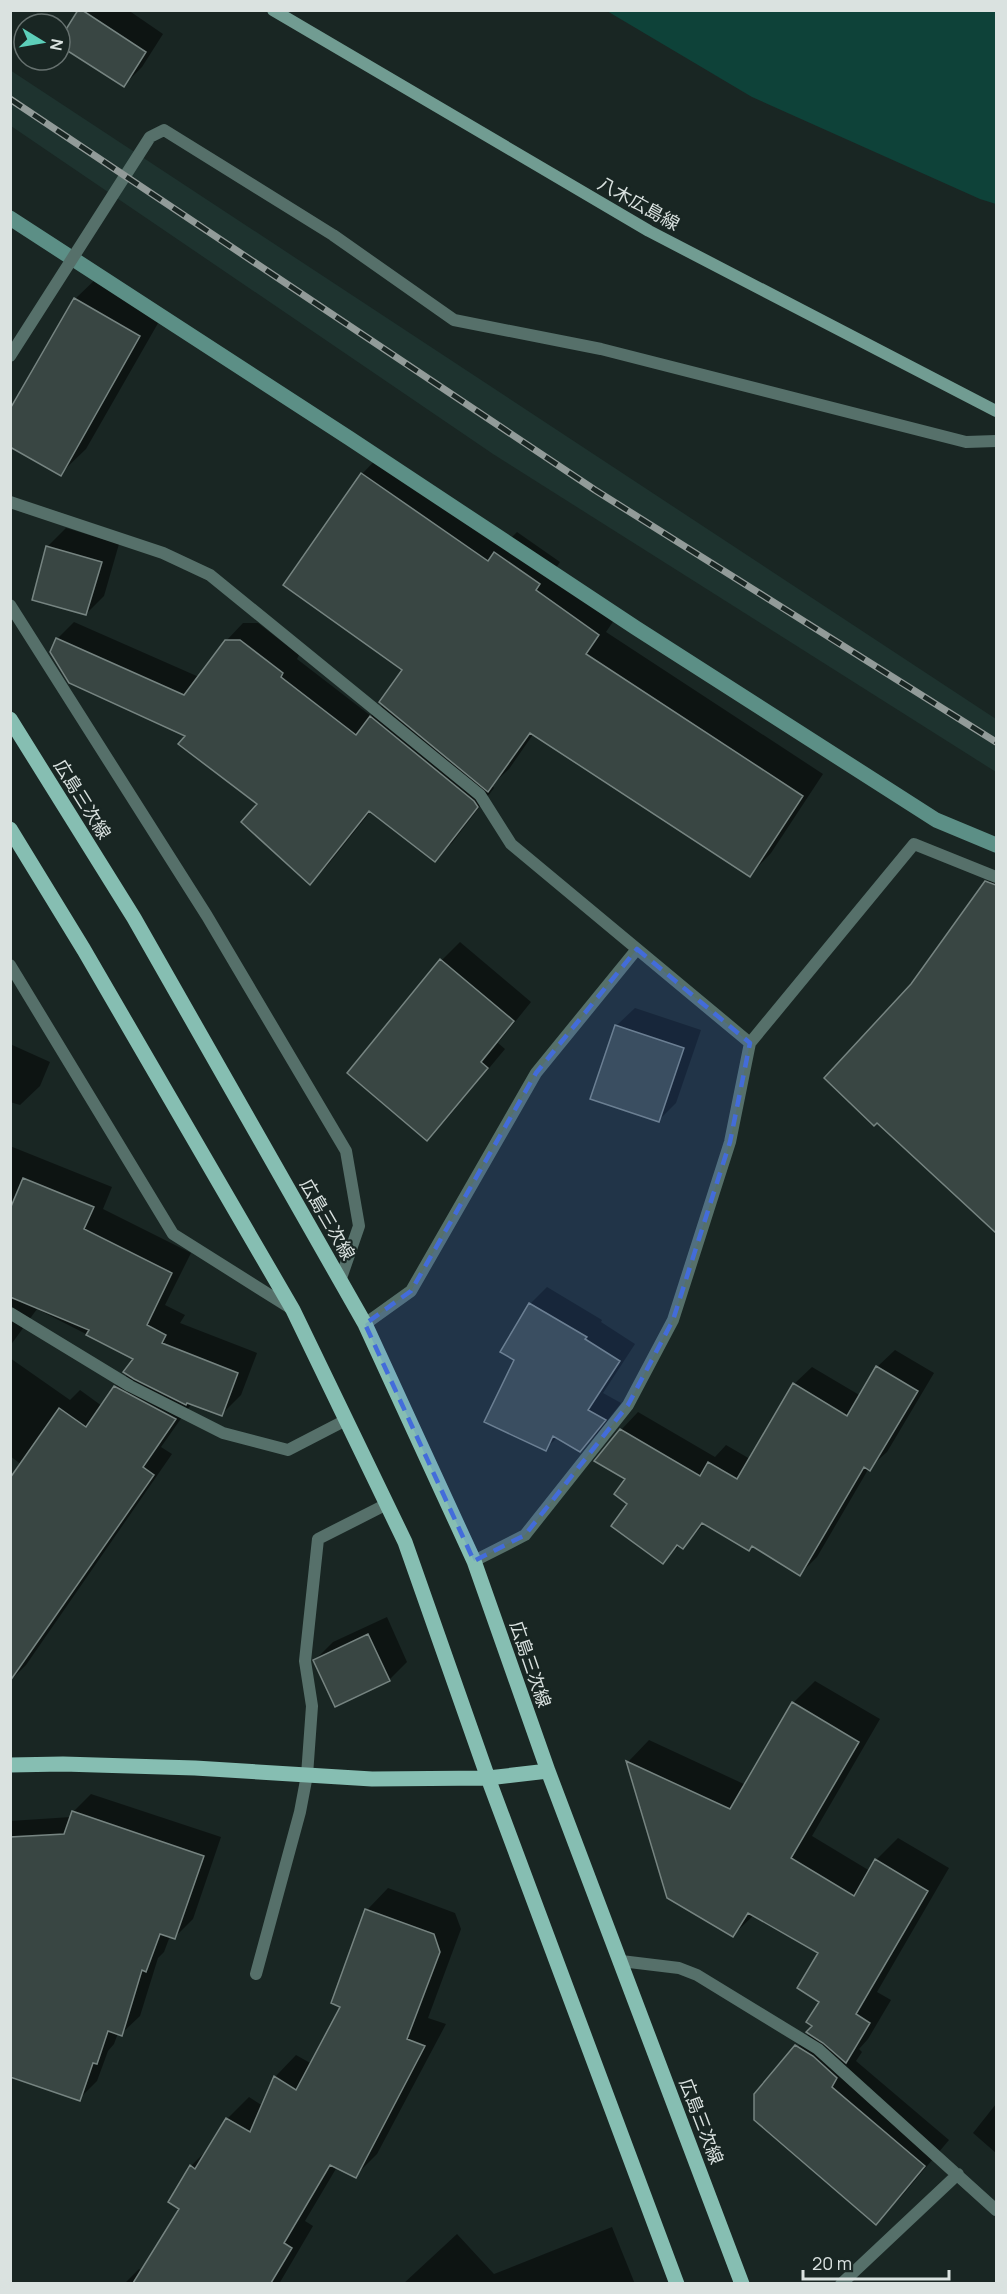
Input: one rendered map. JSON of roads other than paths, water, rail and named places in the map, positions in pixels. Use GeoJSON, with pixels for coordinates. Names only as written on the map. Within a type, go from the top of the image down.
{"type":"FeatureCollection","features":[{"type":"Feature","properties":{"kind":"main road","name":"八木広島線"},"geometry":{"type":"LineString","coordinates":[[273,10],[650,231],[996,411]]}},
{"type":"Feature","properties":{"kind":"main road","name":"広島三次線"},"geometry":{"type":"LineString","coordinates":[[10,718],[134,918],[365,1324],[474,1561],[548,1771],[742,2283]]}},
{"type":"Feature","properties":{"kind":"main road"},"geometry":{"type":"LineString","coordinates":[[10,829],[90,960],[292,1310],[405,1542],[488,1778],[677,2283]]}},
{"type":"Feature","properties":{"kind":"main road"},"geometry":{"type":"LineString","coordinates":[[10,1765],[63,1764],[195,1768],[372,1779],[488,1778],[548,1771]]}},
{"type":"Feature","properties":{"kind":"street"},"geometry":{"type":"LineString","coordinates":[[10,356],[150,137],[164,130],[333,235],[454,320],[601,349],[966,442],[996,441]]}},
{"type":"Feature","properties":{"kind":"street"},"geometry":{"type":"LineString","coordinates":[[10,502],[163,554],[210,575],[480,795],[511,844],[750,1043]]}},
{"type":"Feature","properties":{"kind":"street"},"geometry":{"type":"LineString","coordinates":[[10,605],[207,915],[346,1151],[359,1226],[340,1281]]}},
{"type":"Feature","properties":{"kind":"street"},"geometry":{"type":"LineString","coordinates":[[474,1561],[525,1535],[628,1405],[673,1320],[730,1142],[750,1043],[914,844],[996,877]]}},
{"type":"Feature","properties":{"kind":"street"},"geometry":{"type":"LineString","coordinates":[[365,1324],[411,1291],[536,1073],[637,949]]}},
{"type":"Feature","properties":{"kind":"street"},"geometry":{"type":"LineString","coordinates":[[10,966],[173,1234],[292,1310]]}},
{"type":"Feature","properties":{"kind":"street"},"geometry":{"type":"LineString","coordinates":[[10,1313],[130,1386],[223,1433],[288,1450],[346,1420]]}},
{"type":"Feature","properties":{"kind":"street"},"geometry":{"type":"LineString","coordinates":[[256,1974],[308,1775],[312,1706],[305,1661],[318,1539],[387,1504]]}},
{"type":"Feature","properties":{"kind":"street"},"geometry":{"type":"LineString","coordinates":[[621,1961],[679,1968],[697,1975],[818,2049],[996,2210]]}},
{"type":"Feature","properties":{"kind":"street"},"geometry":{"type":"LineString","coordinates":[[841,2283],[958,2174]]}},
{"type":"Feature","properties":{"kind":"waterway"},"geometry":{"type":"LineString","coordinates":[[10,218],[636,628],[936,820],[996,845]]}},
{"type":"Feature","properties":{"kind":"railway"},"geometry":{"type":"LineString","coordinates":[[10,99],[595,490],[996,742]]}}]}
